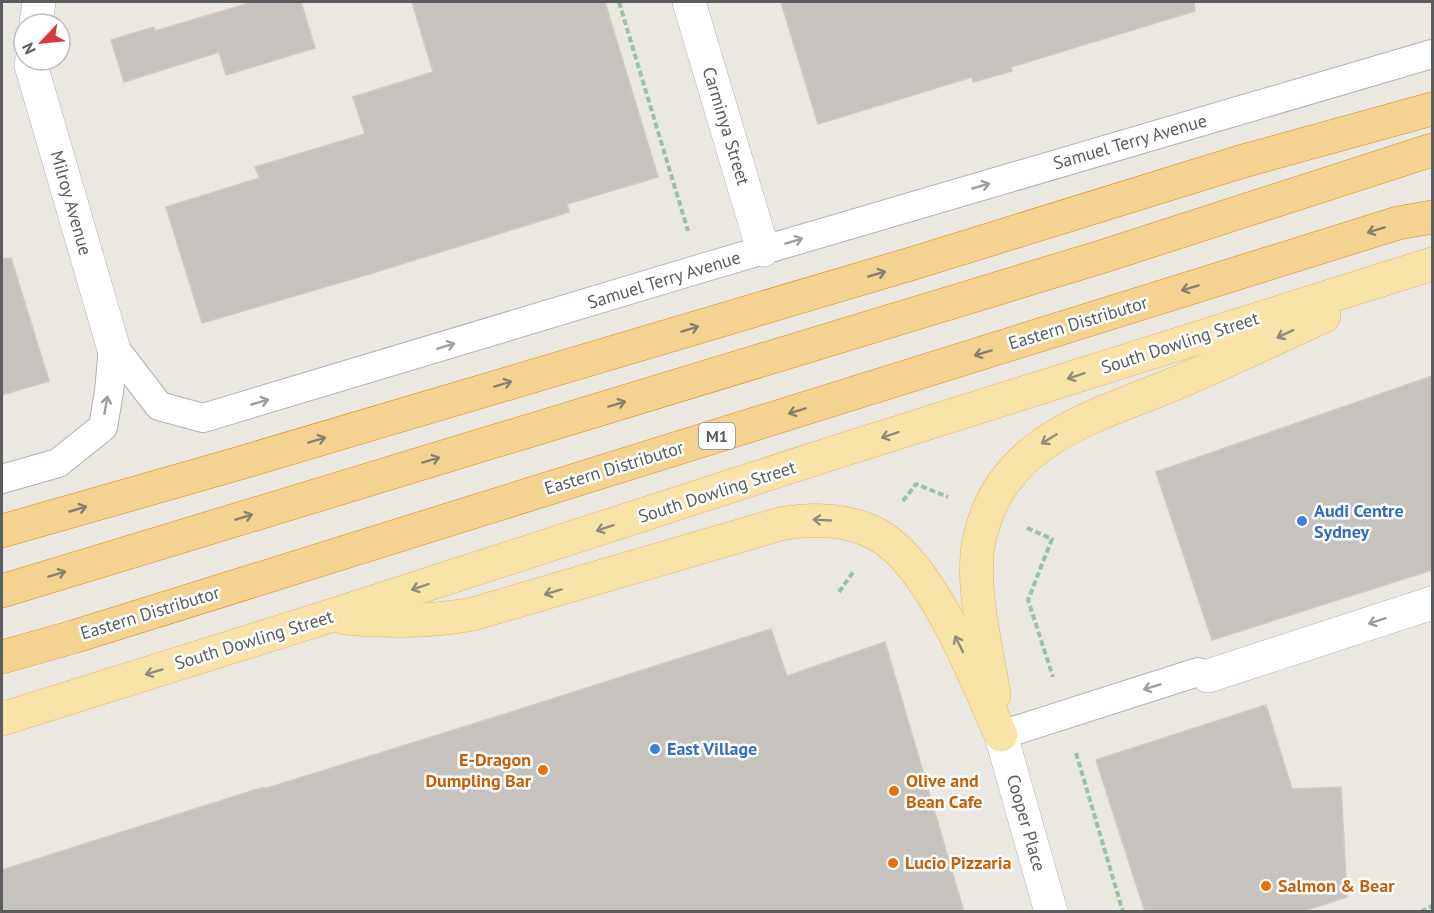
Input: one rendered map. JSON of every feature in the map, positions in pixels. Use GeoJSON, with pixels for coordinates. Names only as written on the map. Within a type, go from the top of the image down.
{"type":"FeatureCollection","features":[{"type":"Feature","properties":{"kind":"highway"},"geometry":{"type":"LineString","coordinates":[[2,531],[240,463],[903,266],[1240,162],[1432,109]]}},
{"type":"Feature","properties":{"kind":"highway"},"geometry":{"type":"LineString","coordinates":[[2,591],[1104,256],[1432,150]]}},
{"type":"Feature","properties":{"kind":"highway","name":"Eastern Distributor"},"geometry":{"type":"LineString","coordinates":[[2,657],[73,637],[1398,224],[1432,217]]}},
{"type":"Feature","properties":{"kind":"main road","name":"South Dowling Street"},"geometry":{"type":"LineString","coordinates":[[2,718],[330,616],[836,452],[1432,264]]}},
{"type":"Feature","properties":{"kind":"main road"},"geometry":{"type":"LineString","coordinates":[[1001,735],[978,591],[976,560],[981,530],[991,503],[1016,466],[1047,440],[1086,419],[1233,358],[1432,264]]}},
{"type":"Feature","properties":{"kind":"main road"},"geometry":{"type":"LineString","coordinates":[[330,616],[381,621],[416,621],[473,614],[780,524],[813,520],[840,522],[878,535],[892,546],[919,575],[957,641],[1001,735]]}},
{"type":"Feature","properties":{"kind":"street","name":"Carminya Street"},"geometry":{"type":"LineString","coordinates":[[689,2],[763,250]]}},
{"type":"Feature","properties":{"kind":"street","name":"Milroy Avenue"},"geometry":{"type":"LineString","coordinates":[[33,72],[113,345]]}},
{"type":"Feature","properties":{"kind":"street"},"geometry":{"type":"LineString","coordinates":[[1208,676],[1432,603]]}},
{"type":"Feature","properties":{"kind":"street","name":"Cooper Place"},"geometry":{"type":"LineString","coordinates":[[1001,735],[1051,912]]}},
{"type":"Feature","properties":{"kind":"lane","name":"Samuel Terry Avenue"},"geometry":{"type":"LineString","coordinates":[[113,345],[159,406],[204,418],[763,250],[1432,54]]}},
{"type":"Feature","properties":{"kind":"lane"},"geometry":{"type":"LineString","coordinates":[[2,479],[58,463],[103,427],[113,345]]}},
{"type":"Feature","properties":{"kind":"lane"},"geometry":{"type":"LineString","coordinates":[[1001,735],[1198,672],[1208,676]]}},
{"type":"Feature","properties":{"kind":"path"},"geometry":{"type":"LineString","coordinates":[[619,2],[699,269]]}},
{"type":"Feature","properties":{"kind":"path"},"geometry":{"type":"LineString","coordinates":[[1421,912],[1432,906]]}},
{"type":"Feature","properties":{"kind":"building"},"geometry":{"type":"Polygon","coordinates":[[[253,2],[301,2],[315,48],[226,75],[219,52],[124,82],[111,40],[154,27],[155,31],[253,2]]]}},
{"type":"Feature","properties":{"kind":"building"},"geometry":{"type":"Polygon","coordinates":[[[412,2],[605,2],[658,177],[567,204],[569,212],[202,323],[166,207],[259,178],[255,167],[365,134],[353,97],[433,72],[412,2]]]}},
{"type":"Feature","properties":{"kind":"building"},"geometry":{"type":"Polygon","coordinates":[[[781,2],[1194,2],[1195,11],[1011,67],[1012,71],[973,82],[972,77],[818,124],[781,2]]]}},
{"type":"Feature","properties":{"kind":"building"},"geometry":{"type":"Polygon","coordinates":[[[11,258],[49,381],[2,395],[2,259],[11,258]]]}},
{"type":"Feature","properties":{"kind":"building","name":"Audi Centre Sydney"},"geometry":{"type":"Polygon","coordinates":[[[1432,376],[1432,570],[1212,640],[1156,472],[1432,376]]]}},
{"type":"Feature","properties":{"kind":"building","name":"East Village"},"geometry":{"type":"Polygon","coordinates":[[[771,629],[787,676],[885,642],[964,912],[2,912],[2,870],[771,629]]]}},
{"type":"Feature","properties":{"kind":"building"},"geometry":{"type":"Polygon","coordinates":[[[1266,705],[1292,789],[1341,787],[1347,897],[1300,912],[1145,912],[1096,760],[1266,705]]]}},
{"type":"Feature","properties":{"kind":"place","name":"Audi Centre Sydney"},"geometry":{"type":"Point","coordinates":[1302,521]}},
{"type":"Feature","properties":{"kind":"place","name":"East Village"},"geometry":{"type":"Point","coordinates":[655,749]}},
{"type":"Feature","properties":{"kind":"place","name":"E-Dragon Dumpling Bar"},"geometry":{"type":"Point","coordinates":[543,770]}},
{"type":"Feature","properties":{"kind":"place","name":"Olive and Bean Cafe"},"geometry":{"type":"Point","coordinates":[894,791]}},
{"type":"Feature","properties":{"kind":"place","name":"Lucio Pizzaria"},"geometry":{"type":"Point","coordinates":[893,863]}},
{"type":"Feature","properties":{"kind":"place","name":"Salmon & Bear"},"geometry":{"type":"Point","coordinates":[1266,886]}}]}
